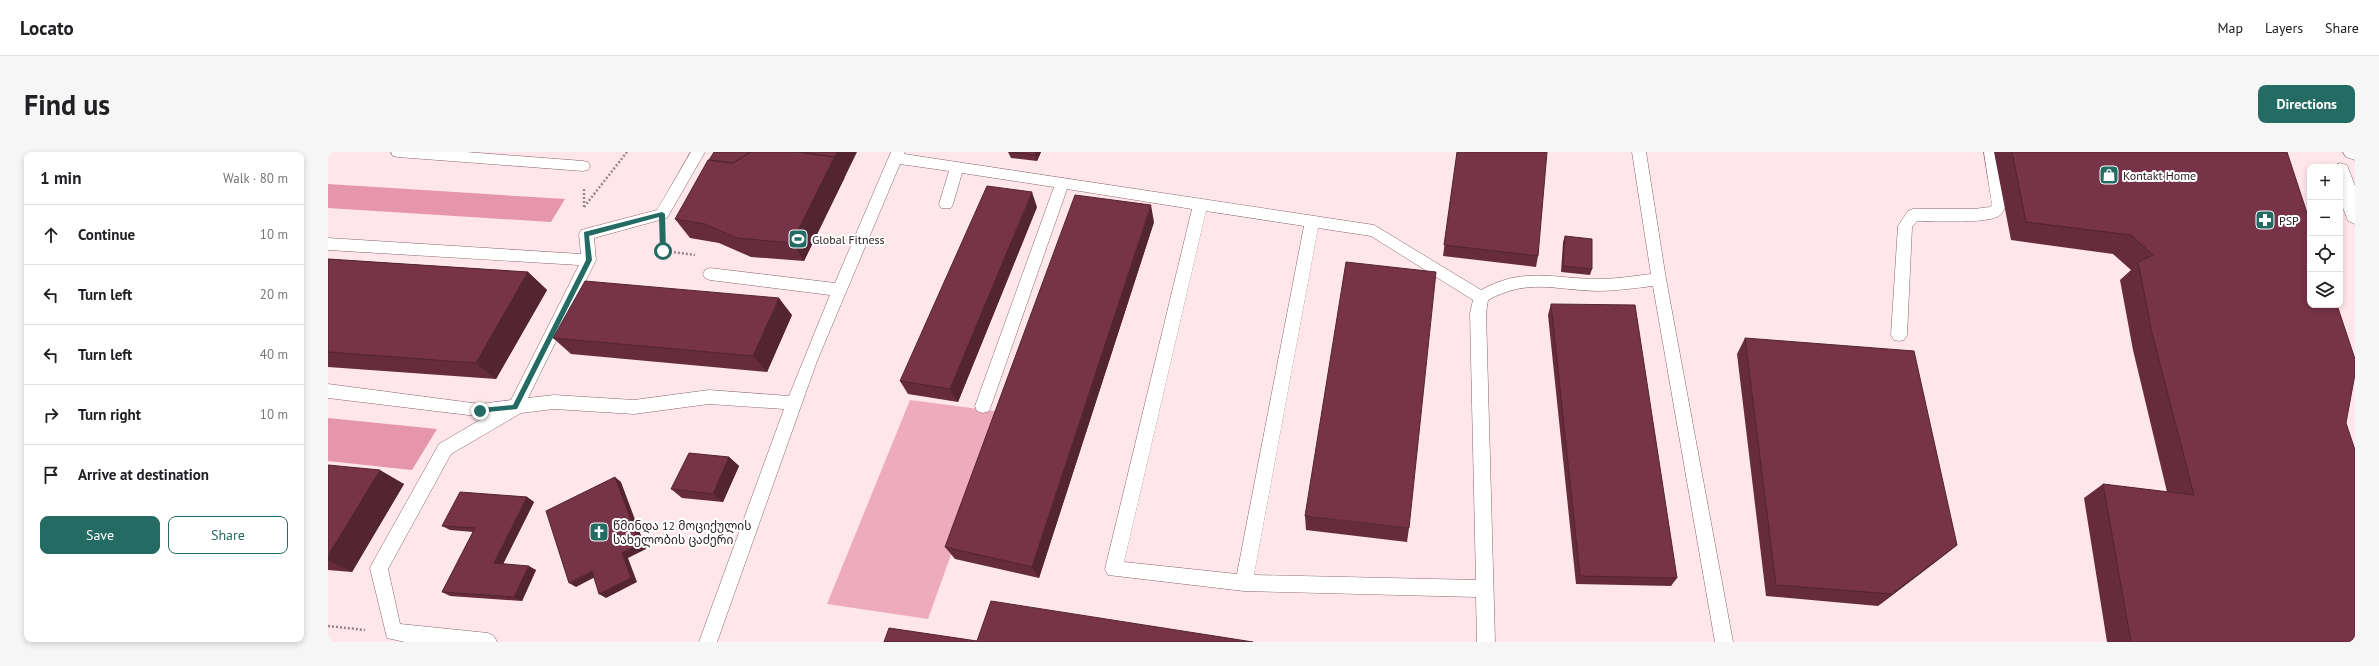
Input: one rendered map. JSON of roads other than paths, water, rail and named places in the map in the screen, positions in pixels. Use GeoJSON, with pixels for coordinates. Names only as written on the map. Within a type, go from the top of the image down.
{"type":"FeatureCollection","features":[{"type":"Feature","properties":{"kind":"main road"},"geometry":{"type":"LineString","coordinates":[[2339,152],[2340,164]]}},
{"type":"Feature","properties":{"kind":"main road"},"geometry":{"type":"LineString","coordinates":[[2343,179],[2355,216]]}},
{"type":"Feature","properties":{"kind":"lane"},"geometry":{"type":"LineString","coordinates":[[398,152],[583,166]]}},
{"type":"Feature","properties":{"kind":"lane"},"geometry":{"type":"LineString","coordinates":[[488,642],[393,632],[379,568],[445,449],[515,408],[589,260],[586,234],[662,214],[698,152]]}},
{"type":"Feature","properties":{"kind":"lane"},"geometry":{"type":"LineString","coordinates":[[1640,152],[1659,279],[1724,642]]}},
{"type":"Feature","properties":{"kind":"lane"},"geometry":{"type":"LineString","coordinates":[[1899,335],[1904,226],[1913,215],[1974,215],[1994,212],[1999,206],[1991,152]]}},
{"type":"Feature","properties":{"kind":"lane"},"geometry":{"type":"LineString","coordinates":[[708,642],[793,403],[839,290],[897,155],[957,168],[1374,231],[1481,297]]}},
{"type":"Feature","properties":{"kind":"lane"},"geometry":{"type":"LineString","coordinates":[[946,204],[957,168]]}},
{"type":"Feature","properties":{"kind":"lane"},"geometry":{"type":"LineString","coordinates":[[983,406],[1062,184]]}},
{"type":"Feature","properties":{"kind":"lane"},"geometry":{"type":"LineString","coordinates":[[1200,205],[1114,569],[1244,583],[1485,590]]}},
{"type":"Feature","properties":{"kind":"lane"},"geometry":{"type":"LineString","coordinates":[[1244,583],[1312,222]]}},
{"type":"Feature","properties":{"kind":"lane"},"geometry":{"type":"LineString","coordinates":[[328,244],[589,260]]}},
{"type":"Feature","properties":{"kind":"lane"},"geometry":{"type":"LineString","coordinates":[[710,274],[839,290]]}},
{"type":"Feature","properties":{"kind":"lane"},"geometry":{"type":"LineString","coordinates":[[1486,642],[1478,313],[1481,297],[1496,287],[1526,279],[1600,285],[1659,279]]}},
{"type":"Feature","properties":{"kind":"lane"},"geometry":{"type":"LineString","coordinates":[[328,391],[480,411],[515,408],[554,402],[634,407],[708,397],[793,403]]}},
{"type":"Feature","properties":{"kind":"place","name":"Kontakt Home"},"geometry":{"type":"Point","coordinates":[2109,175]}},
{"type":"Feature","properties":{"kind":"place","name":"PSP"},"geometry":{"type":"Point","coordinates":[2265,220]}},
{"type":"Feature","properties":{"kind":"place","name":"Global Fitness"},"geometry":{"type":"Point","coordinates":[798,239]}},
{"type":"Feature","properties":{"kind":"place","name":"წმინდა 12 მოციქულის სახელობის ცაძერი"},"geometry":{"type":"Point","coordinates":[599,532]}}]}
